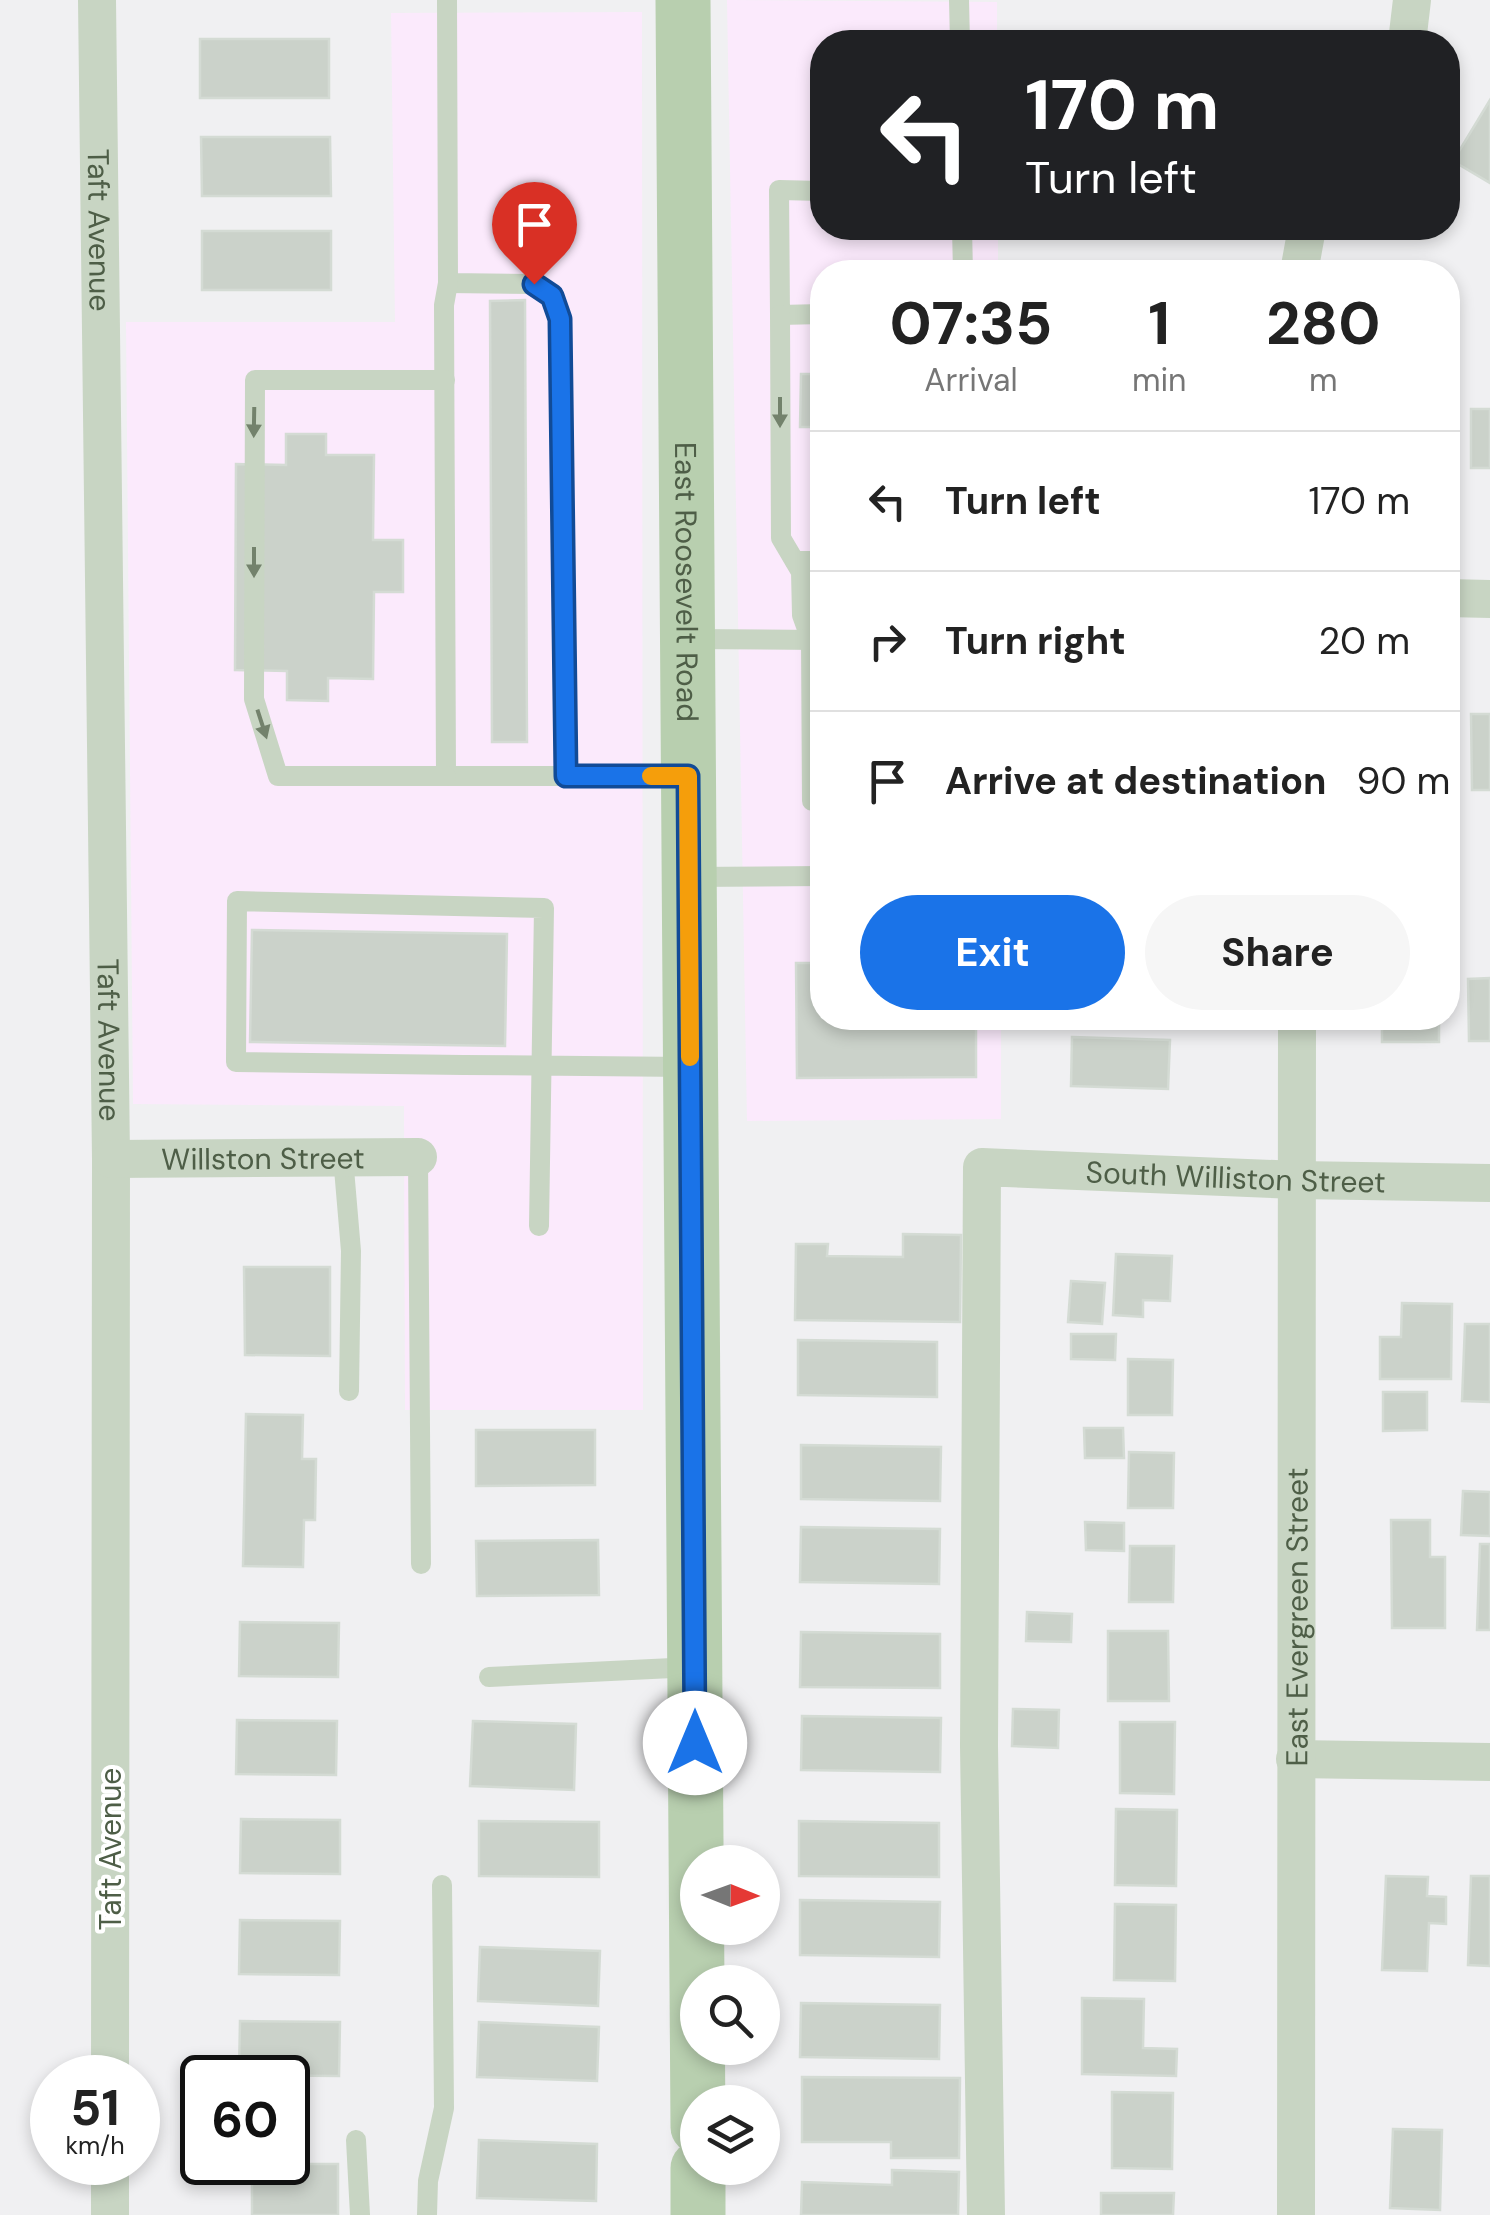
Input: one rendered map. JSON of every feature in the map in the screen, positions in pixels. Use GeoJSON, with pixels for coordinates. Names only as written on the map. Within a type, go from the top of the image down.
{"type":"FeatureCollection","features":[{"type":"Feature","properties":{"kind":"main road","name":"East Roosevelt Road"},"geometry":{"type":"LineString","coordinates":[[683,0],[698,2085]]}},
{"type":"Feature","properties":{"kind":"main road"},"geometry":{"type":"LineString","coordinates":[[698,2185],[698,2215]]}},
{"type":"Feature","properties":{"kind":"street","name":"Taft Avenue"},"geometry":{"type":"LineString","coordinates":[[97,0],[111,1159],[110,2055]]}},
{"type":"Feature","properties":{"kind":"street"},"geometry":{"type":"LineString","coordinates":[[1409,30],[1412,0]]}},
{"type":"Feature","properties":{"kind":"street"},"geometry":{"type":"LineString","coordinates":[[1460,598],[1490,599]]}},
{"type":"Feature","properties":{"kind":"street","name":"East Evergreen Street"},"geometry":{"type":"LineString","coordinates":[[1296,2215],[1297,1030]]}},
{"type":"Feature","properties":{"kind":"street","name":"Willston Street"},"geometry":{"type":"LineString","coordinates":[[111,1159],[418,1157]]}},
{"type":"Feature","properties":{"kind":"street","name":"South Williston Street"},"geometry":{"type":"LineString","coordinates":[[986,2215],[979,1746],[982,1167],[1297,1180],[1490,1183]]}},
{"type":"Feature","properties":{"kind":"street"},"geometry":{"type":"LineString","coordinates":[[1295,1759],[1490,1762]]}},
{"type":"Feature","properties":{"kind":"street"},"geometry":{"type":"LineString","coordinates":[[110,2185],[110,2215]]}},
{"type":"Feature","properties":{"kind":"lane"},"geometry":{"type":"LineString","coordinates":[[446,776],[447,0]]}},
{"type":"Feature","properties":{"kind":"lane"},"geometry":{"type":"LineString","coordinates":[[959,0],[960,30]]}},
{"type":"Feature","properties":{"kind":"lane"},"geometry":{"type":"LineString","coordinates":[[810,191],[779,190],[781,538],[801,572],[802,616],[810,629]]}},
{"type":"Feature","properties":{"kind":"lane"},"geometry":{"type":"LineString","coordinates":[[448,282],[534,284],[552,296],[560,319],[566,776]]}},
{"type":"Feature","properties":{"kind":"lane"},"geometry":{"type":"LineString","coordinates":[[780,314],[810,314]]}},
{"type":"Feature","properties":{"kind":"lane"},"geometry":{"type":"LineString","coordinates":[[445,380],[255,380],[254,699],[278,776],[688,776]]}},
{"type":"Feature","properties":{"kind":"lane"},"geometry":{"type":"LineString","coordinates":[[795,560],[810,561]]}},
{"type":"Feature","properties":{"kind":"lane"},"geometry":{"type":"LineString","coordinates":[[687,638],[810,640]]}},
{"type":"Feature","properties":{"kind":"lane"},"geometry":{"type":"LineString","coordinates":[[689,877],[810,876]]}},
{"type":"Feature","properties":{"kind":"lane"},"geometry":{"type":"LineString","coordinates":[[540,1226],[541,1066],[544,908],[237,901],[236,1062],[541,1066],[690,1067]]}},
{"type":"Feature","properties":{"kind":"lane"},"geometry":{"type":"LineString","coordinates":[[343,1156],[351,1251],[349,1391]]}},
{"type":"Feature","properties":{"kind":"lane"},"geometry":{"type":"LineString","coordinates":[[418,1157],[422,1564]]}},
{"type":"Feature","properties":{"kind":"lane"},"geometry":{"type":"LineString","coordinates":[[489,1677],[694,1667]]}},
{"type":"Feature","properties":{"kind":"lane"},"geometry":{"type":"LineString","coordinates":[[427,2215],[428,2181],[444,2108],[442,1885]]}},
{"type":"Feature","properties":{"kind":"lane"},"geometry":{"type":"LineString","coordinates":[[356,2140],[360,2215]]}},
{"type":"Feature","properties":{"kind":"shaded area"},"geometry":{"type":"Polygon","coordinates":[[[727,0],[997,2],[997,30],[810,30],[810,240],[998,240],[998,260],[810,260],[810,1030],[1001,1030],[1001,1119],[747,1121],[727,0]]]}},
{"type":"Feature","properties":{"kind":"shaded area"},"geometry":{"type":"Polygon","coordinates":[[[642,12],[643,1410],[405,1410],[404,1106],[133,1104],[126,322],[395,322],[391,13],[642,12]]]}},
{"type":"Feature","properties":{"kind":"building"},"geometry":{"type":"Polygon","coordinates":[[[200,39],[329,39],[329,98],[200,98],[200,39]]]}},
{"type":"Feature","properties":{"kind":"building"},"geometry":{"type":"Polygon","coordinates":[[[1490,100],[1490,183],[1460,165],[1460,149],[1490,100]]]}},
{"type":"Feature","properties":{"kind":"building"},"geometry":{"type":"Polygon","coordinates":[[[201,137],[330,137],[331,196],[202,196],[201,137]]]}},
{"type":"Feature","properties":{"kind":"building"},"geometry":{"type":"Polygon","coordinates":[[[202,231],[331,231],[331,290],[202,290],[202,231]]]}},
{"type":"Feature","properties":{"kind":"building"},"geometry":{"type":"Polygon","coordinates":[[[525,300],[527,742],[492,742],[490,301],[525,300]]]}},
{"type":"Feature","properties":{"kind":"building"},"geometry":{"type":"Polygon","coordinates":[[[801,374],[810,374],[810,427],[800,427],[801,374]]]}},
{"type":"Feature","properties":{"kind":"building"},"geometry":{"type":"Polygon","coordinates":[[[1471,409],[1490,409],[1490,468],[1471,468],[1471,409]]]}},
{"type":"Feature","properties":{"kind":"building"},"geometry":{"type":"Polygon","coordinates":[[[286,434],[326,434],[326,455],[374,455],[373,540],[403,540],[403,592],[374,592],[373,679],[328,678],[328,701],[287,700],[287,671],[235,670],[236,464],[286,465],[286,434]]]}},
{"type":"Feature","properties":{"kind":"building"},"geometry":{"type":"Polygon","coordinates":[[[1471,714],[1490,714],[1490,790],[1472,790],[1471,714]]]}},
{"type":"Feature","properties":{"kind":"building"},"geometry":{"type":"Polygon","coordinates":[[[252,930],[507,934],[505,1046],[250,1042],[252,930]]]}},
{"type":"Feature","properties":{"kind":"building"},"geometry":{"type":"Polygon","coordinates":[[[796,963],[810,963],[810,1030],[976,1030],[976,1077],[797,1078],[796,963]]]}},
{"type":"Feature","properties":{"kind":"building"},"geometry":{"type":"Polygon","coordinates":[[[1490,978],[1490,1041],[1469,1041],[1468,979],[1490,978]]]}},
{"type":"Feature","properties":{"kind":"building"},"geometry":{"type":"Polygon","coordinates":[[[1382,1030],[1439,1030],[1439,1042],[1382,1042],[1382,1030]]]}},
{"type":"Feature","properties":{"kind":"building"},"geometry":{"type":"Polygon","coordinates":[[[1072,1037],[1170,1040],[1168,1089],[1071,1086],[1072,1037]]]}},
{"type":"Feature","properties":{"kind":"building"},"geometry":{"type":"Polygon","coordinates":[[[903,1234],[961,1235],[960,1322],[795,1320],[796,1244],[828,1244],[827,1256],[903,1257],[903,1234]]]}},
{"type":"Feature","properties":{"kind":"building"},"geometry":{"type":"Polygon","coordinates":[[[1116,1254],[1172,1256],[1170,1301],[1143,1300],[1143,1317],[1113,1315],[1116,1254]]]}},
{"type":"Feature","properties":{"kind":"building"},"geometry":{"type":"Polygon","coordinates":[[[244,1267],[330,1267],[330,1356],[245,1355],[244,1267]]]}},
{"type":"Feature","properties":{"kind":"building"},"geometry":{"type":"Polygon","coordinates":[[[1071,1281],[1105,1283],[1102,1324],[1068,1322],[1071,1281]]]}},
{"type":"Feature","properties":{"kind":"building"},"geometry":{"type":"Polygon","coordinates":[[[1402,1303],[1452,1304],[1451,1379],[1380,1379],[1380,1337],[1401,1337],[1402,1303]]]}},
{"type":"Feature","properties":{"kind":"building"},"geometry":{"type":"Polygon","coordinates":[[[1465,1324],[1490,1324],[1490,1402],[1462,1401],[1465,1324]]]}},
{"type":"Feature","properties":{"kind":"building"},"geometry":{"type":"Polygon","coordinates":[[[1071,1334],[1116,1334],[1115,1360],[1071,1359],[1071,1334]]]}},
{"type":"Feature","properties":{"kind":"building"},"geometry":{"type":"Polygon","coordinates":[[[798,1340],[937,1342],[937,1397],[798,1395],[798,1340]]]}},
{"type":"Feature","properties":{"kind":"building"},"geometry":{"type":"Polygon","coordinates":[[[1128,1359],[1173,1360],[1172,1415],[1128,1415],[1128,1359]]]}},
{"type":"Feature","properties":{"kind":"building"},"geometry":{"type":"Polygon","coordinates":[[[1383,1392],[1427,1392],[1427,1430],[1383,1431],[1383,1392]]]}},
{"type":"Feature","properties":{"kind":"building"},"geometry":{"type":"Polygon","coordinates":[[[246,1414],[303,1415],[302,1459],[316,1459],[315,1520],[304,1520],[303,1567],[243,1566],[246,1414]]]}},
{"type":"Feature","properties":{"kind":"building"},"geometry":{"type":"Polygon","coordinates":[[[1084,1428],[1123,1428],[1124,1458],[1085,1458],[1084,1428]]]}},
{"type":"Feature","properties":{"kind":"building"},"geometry":{"type":"Polygon","coordinates":[[[476,1430],[595,1430],[595,1485],[476,1486],[476,1430]]]}},
{"type":"Feature","properties":{"kind":"building"},"geometry":{"type":"Polygon","coordinates":[[[801,1445],[941,1447],[940,1501],[801,1499],[801,1445]]]}},
{"type":"Feature","properties":{"kind":"building"},"geometry":{"type":"Polygon","coordinates":[[[1129,1452],[1174,1453],[1173,1508],[1128,1508],[1129,1452]]]}},
{"type":"Feature","properties":{"kind":"building"},"geometry":{"type":"Polygon","coordinates":[[[1463,1491],[1490,1492],[1490,1536],[1461,1535],[1463,1491]]]}},
{"type":"Feature","properties":{"kind":"building"},"geometry":{"type":"Polygon","coordinates":[[[1391,1520],[1430,1520],[1430,1557],[1445,1557],[1445,1628],[1392,1628],[1391,1520]]]}},
{"type":"Feature","properties":{"kind":"building"},"geometry":{"type":"Polygon","coordinates":[[[1085,1522],[1124,1523],[1124,1551],[1086,1550],[1085,1522]]]}},
{"type":"Feature","properties":{"kind":"building"},"geometry":{"type":"Polygon","coordinates":[[[801,1527],[940,1529],[939,1584],[800,1582],[801,1527]]]}},
{"type":"Feature","properties":{"kind":"building"},"geometry":{"type":"Polygon","coordinates":[[[598,1540],[599,1595],[477,1596],[476,1541],[598,1540]]]}},
{"type":"Feature","properties":{"kind":"building"},"geometry":{"type":"Polygon","coordinates":[[[1480,1544],[1490,1544],[1490,1630],[1477,1630],[1480,1544]]]}},
{"type":"Feature","properties":{"kind":"building"},"geometry":{"type":"Polygon","coordinates":[[[1130,1546],[1174,1546],[1173,1602],[1129,1602],[1130,1546]]]}},
{"type":"Feature","properties":{"kind":"building"},"geometry":{"type":"Polygon","coordinates":[[[1027,1612],[1072,1614],[1071,1642],[1026,1641],[1027,1612]]]}},
{"type":"Feature","properties":{"kind":"building"},"geometry":{"type":"Polygon","coordinates":[[[240,1622],[339,1623],[338,1677],[239,1676],[240,1622]]]}},
{"type":"Feature","properties":{"kind":"building"},"geometry":{"type":"Polygon","coordinates":[[[1108,1631],[1168,1631],[1169,1701],[1108,1701],[1108,1631]]]}},
{"type":"Feature","properties":{"kind":"building"},"geometry":{"type":"Polygon","coordinates":[[[801,1632],[940,1634],[940,1688],[800,1687],[801,1632]]]}},
{"type":"Feature","properties":{"kind":"building"},"geometry":{"type":"Polygon","coordinates":[[[1013,1709],[1059,1710],[1058,1748],[1012,1746],[1013,1709]]]}},
{"type":"Feature","properties":{"kind":"building"},"geometry":{"type":"Polygon","coordinates":[[[802,1716],[941,1718],[940,1772],[801,1770],[802,1716]]]}},
{"type":"Feature","properties":{"kind":"building"},"geometry":{"type":"Polygon","coordinates":[[[237,1720],[337,1721],[336,1775],[236,1774],[237,1720]]]}},
{"type":"Feature","properties":{"kind":"building"},"geometry":{"type":"Polygon","coordinates":[[[473,1721],[576,1724],[574,1790],[470,1786],[473,1721]]]}},
{"type":"Feature","properties":{"kind":"building"},"geometry":{"type":"Polygon","coordinates":[[[1120,1722],[1175,1722],[1174,1794],[1120,1793],[1120,1722]]]}},
{"type":"Feature","properties":{"kind":"building"},"geometry":{"type":"Polygon","coordinates":[[[1116,1809],[1177,1810],[1176,1886],[1115,1885],[1116,1809]]]}},
{"type":"Feature","properties":{"kind":"building"},"geometry":{"type":"Polygon","coordinates":[[[241,1819],[340,1820],[340,1874],[240,1873],[241,1819]]]}},
{"type":"Feature","properties":{"kind":"building"},"geometry":{"type":"Polygon","coordinates":[[[479,1821],[599,1822],[599,1877],[479,1876],[479,1821]]]}},
{"type":"Feature","properties":{"kind":"building"},"geometry":{"type":"Polygon","coordinates":[[[799,1821],[939,1823],[939,1877],[799,1876],[799,1821]]]}},
{"type":"Feature","properties":{"kind":"building"},"geometry":{"type":"Polygon","coordinates":[[[1386,1876],[1428,1877],[1427,1896],[1446,1897],[1446,1924],[1429,1923],[1427,1971],[1382,1970],[1386,1876]]]}},
{"type":"Feature","properties":{"kind":"building"},"geometry":{"type":"Polygon","coordinates":[[[1471,1876],[1490,1876],[1490,1966],[1468,1965],[1471,1876]]]}},
{"type":"Feature","properties":{"kind":"building"},"geometry":{"type":"Polygon","coordinates":[[[800,1900],[940,1902],[939,1957],[800,1955],[800,1900]]]}},
{"type":"Feature","properties":{"kind":"building"},"geometry":{"type":"Polygon","coordinates":[[[1115,1904],[1176,1905],[1175,1981],[1114,1980],[1115,1904]]]}},
{"type":"Feature","properties":{"kind":"building"},"geometry":{"type":"Polygon","coordinates":[[[240,1920],[340,1921],[339,1975],[239,1974],[240,1920]]]}},
{"type":"Feature","properties":{"kind":"building"},"geometry":{"type":"Polygon","coordinates":[[[480,1947],[600,1951],[598,2006],[478,2001],[480,1947]]]}},
{"type":"Feature","properties":{"kind":"building"},"geometry":{"type":"Polygon","coordinates":[[[1082,1998],[1144,1999],[1143,2048],[1177,2049],[1176,2076],[1082,2074],[1082,1998]]]}},
{"type":"Feature","properties":{"kind":"building"},"geometry":{"type":"Polygon","coordinates":[[[801,2003],[940,2005],[939,2059],[800,2057],[801,2003]]]}},
{"type":"Feature","properties":{"kind":"building"},"geometry":{"type":"Polygon","coordinates":[[[240,2021],[340,2022],[339,2076],[310,2076],[310,2055],[239,2055],[240,2021]]]}},
{"type":"Feature","properties":{"kind":"building"},"geometry":{"type":"Polygon","coordinates":[[[479,2022],[599,2027],[597,2081],[477,2077],[479,2022]]]}},
{"type":"Feature","properties":{"kind":"building"},"geometry":{"type":"Polygon","coordinates":[[[802,2077],[960,2078],[959,2158],[891,2158],[891,2142],[802,2142],[802,2077]]]}},
{"type":"Feature","properties":{"kind":"building"},"geometry":{"type":"Polygon","coordinates":[[[1112,2092],[1173,2093],[1172,2169],[1112,2168],[1112,2092]]]}},
{"type":"Feature","properties":{"kind":"building"},"geometry":{"type":"Polygon","coordinates":[[[1393,2129],[1442,2130],[1440,2210],[1390,2208],[1393,2129]]]}},
{"type":"Feature","properties":{"kind":"building"},"geometry":{"type":"Polygon","coordinates":[[[479,2140],[597,2144],[596,2201],[477,2198],[479,2140]]]}},
{"type":"Feature","properties":{"kind":"building"},"geometry":{"type":"Polygon","coordinates":[[[310,2164],[338,2164],[338,2215],[252,2215],[252,2185],[310,2185],[310,2164]]]}},
{"type":"Feature","properties":{"kind":"building"},"geometry":{"type":"Polygon","coordinates":[[[892,2170],[959,2172],[958,2215],[801,2215],[802,2182],[892,2185],[892,2170]]]}},
{"type":"Feature","properties":{"kind":"building"},"geometry":{"type":"Polygon","coordinates":[[[1101,2193],[1174,2193],[1173,2215],[1101,2215],[1101,2193]]]}},
{"type":"Feature","properties":{"kind":"slow traffic"},"geometry":{"type":"LineString","coordinates":[[651,776],[688,776],[690,1057]]}},
{"type":"Feature","properties":{"kind":"route"},"geometry":{"type":"LineString","coordinates":[[534,284],[552,296],[560,319],[566,776],[688,776],[695,1743]]}}]}
